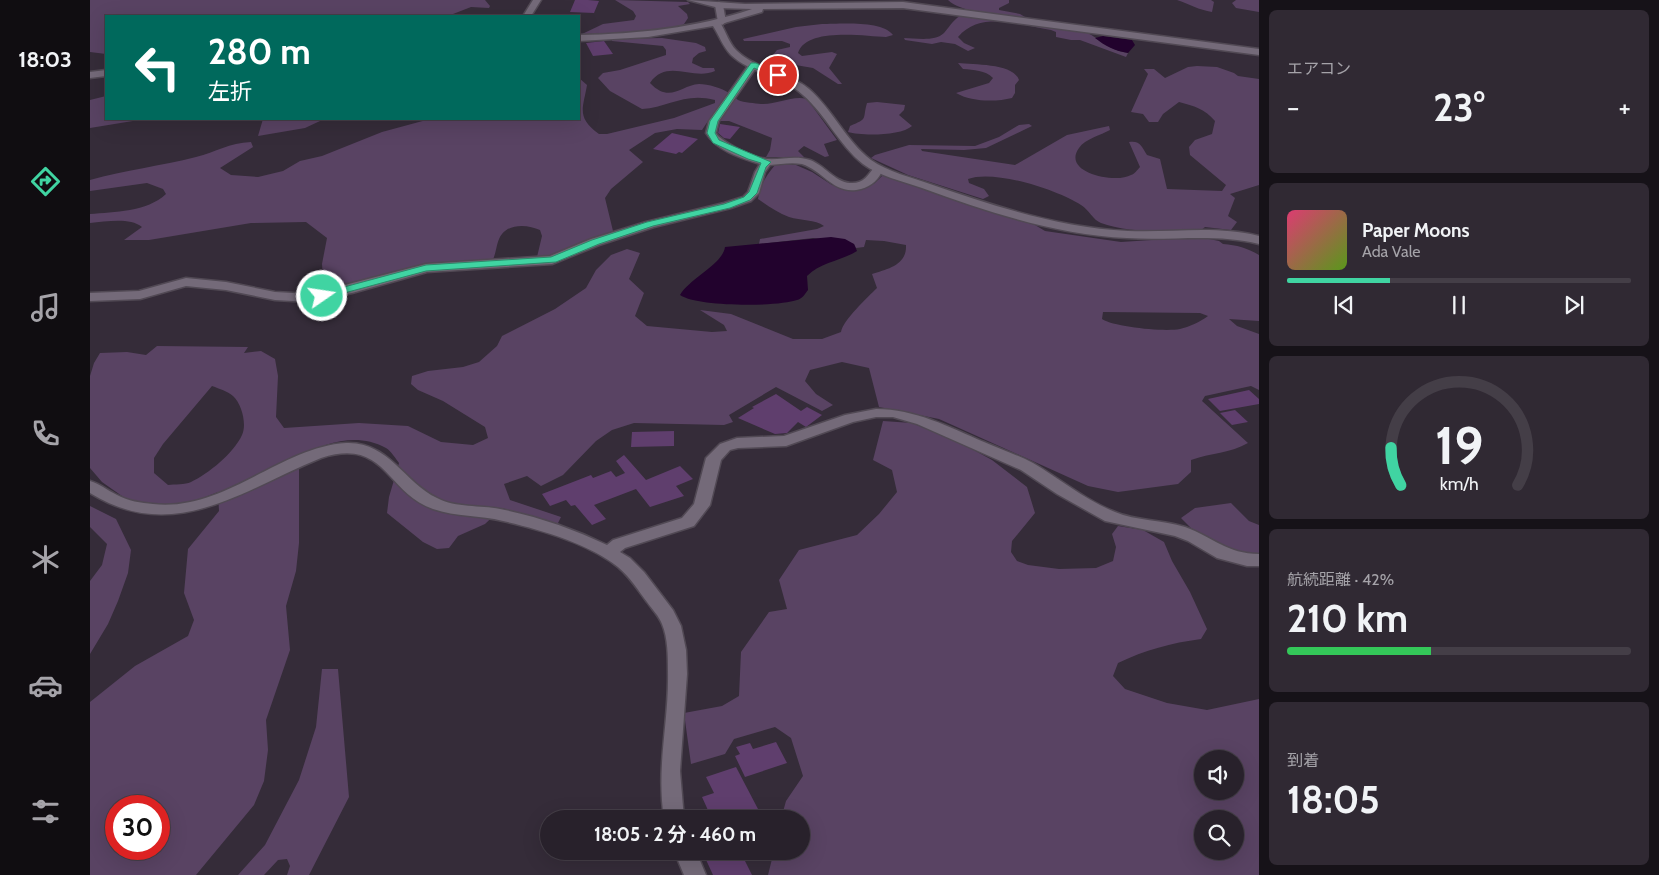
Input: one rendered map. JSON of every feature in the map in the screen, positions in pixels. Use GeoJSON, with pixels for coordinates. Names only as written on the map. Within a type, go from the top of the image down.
{"type":"FeatureCollection","features":[{"type":"Feature","properties":{"kind":"street"},"geometry":{"type":"LineString","coordinates":[[528,15],[537,0]]}},
{"type":"Feature","properties":{"kind":"street"},"geometry":{"type":"LineString","coordinates":[[692,0],[719,5],[768,7]]}},
{"type":"Feature","properties":{"kind":"street"},"geometry":{"type":"LineString","coordinates":[[580,38],[654,35],[719,23],[783,3],[903,5],[1259,52]]}},
{"type":"Feature","properties":{"kind":"street"},"geometry":{"type":"LineString","coordinates":[[719,5],[719,23],[734,52],[753,65],[778,75],[806,91],[849,146],[869,164],[878,168],[1001,210],[1083,230],[1141,236],[1233,234],[1259,240]]}},
{"type":"Feature","properties":{"kind":"street"},"geometry":{"type":"LineString","coordinates":[[753,65],[714,121],[711,133],[716,142],[767,162],[802,161],[815,166],[840,184],[846,185],[868,183],[876,176],[878,168]]}},
{"type":"Feature","properties":{"kind":"street"},"geometry":{"type":"LineString","coordinates":[[90,75],[105,73]]}},
{"type":"Feature","properties":{"kind":"street"},"geometry":{"type":"LineString","coordinates":[[90,297],[132,296],[186,282],[226,286],[274,296],[310,298],[347,290],[426,268],[552,260],[595,242],[650,224],[726,206],[747,199],[753,193],[762,166],[767,162]]}},
{"type":"Feature","properties":{"kind":"street"},"geometry":{"type":"LineString","coordinates":[[609,553],[619,544],[688,522],[702,505],[714,458],[725,447],[737,443],[786,441],[850,418],[876,413],[894,413],[922,421],[1026,466],[1063,490],[1111,517],[1178,531],[1194,537],[1223,554],[1241,559],[1259,560]]}},
{"type":"Feature","properties":{"kind":"street"},"geometry":{"type":"LineString","coordinates":[[90,486],[122,504],[135,508],[172,511],[226,498],[308,456],[334,449],[365,450],[376,455],[400,478],[431,502],[456,509],[503,515],[560,533],[609,553],[621,560],[635,574],[671,624],[676,679],[670,782],[673,810]]}},
{"type":"Feature","properties":{"kind":"street"},"geometry":{"type":"LineString","coordinates":[[689,860],[695,875]]}},
{"type":"Feature","properties":{"kind":"shaded area"},"geometry":{"type":"Polygon","coordinates":[[[90,0],[485,0],[490,6],[489,8],[471,7],[454,15],[105,15],[105,54],[90,52],[90,0]]]}},
{"type":"Feature","properties":{"kind":"shaded area"},"geometry":{"type":"Polygon","coordinates":[[[615,0],[688,2],[690,4],[678,6],[687,14],[688,18],[678,28],[634,34],[580,35],[603,24],[634,20],[636,16],[633,11],[615,0]]]}},
{"type":"Feature","properties":{"kind":"shaded area"},"geometry":{"type":"Polygon","coordinates":[[[948,0],[1009,0],[1009,3],[999,8],[999,10],[1020,14],[1025,17],[973,11],[955,5],[948,0]]]}},
{"type":"Feature","properties":{"kind":"shaded area"},"geometry":{"type":"Polygon","coordinates":[[[1177,0],[1211,0],[1214,2],[1212,12],[1177,0]]]}},
{"type":"Feature","properties":{"kind":"shaded area"},"geometry":{"type":"Polygon","coordinates":[[[1236,0],[1259,0],[1259,12],[1236,8],[1232,3],[1236,0]]]}},
{"type":"Feature","properties":{"kind":"shaded area"},"geometry":{"type":"Polygon","coordinates":[[[964,14],[1083,31],[1109,47],[1128,53],[1126,57],[1080,40],[1056,37],[1056,32],[1051,30],[1002,22],[978,24],[967,29],[958,37],[964,43],[975,48],[968,51],[955,44],[941,42],[932,44],[905,40],[904,38],[936,38],[964,14]]]}},
{"type":"Feature","properties":{"kind":"shaded area"},"geometry":{"type":"Polygon","coordinates":[[[822,24],[870,25],[887,30],[893,35],[886,37],[824,36],[812,39],[803,45],[798,53],[802,56],[832,52],[837,54],[829,68],[842,84],[838,84],[813,68],[778,62],[773,55],[777,50],[790,47],[790,44],[782,41],[744,41],[743,39],[796,27],[822,24]]]}},
{"type":"Feature","properties":{"kind":"shaded area"},"geometry":{"type":"Polygon","coordinates":[[[1103,36],[1132,40],[1135,45],[1128,53],[1119,51],[1106,46],[1095,38],[1103,36]]]}},
{"type":"Feature","properties":{"kind":"shaded area"},"geometry":{"type":"Polygon","coordinates":[[[662,38],[696,43],[705,47],[706,51],[699,53],[693,58],[692,63],[703,68],[714,68],[715,71],[698,74],[664,72],[650,83],[657,89],[670,93],[693,85],[706,85],[723,89],[740,101],[761,104],[796,98],[807,99],[837,140],[824,144],[829,156],[825,157],[804,146],[798,151],[804,157],[766,157],[770,150],[772,138],[729,121],[708,121],[702,130],[677,129],[655,133],[629,150],[643,162],[611,189],[605,198],[613,231],[555,255],[537,257],[542,236],[540,230],[526,226],[510,228],[500,237],[492,261],[406,269],[335,289],[323,278],[322,264],[327,238],[306,222],[251,223],[149,240],[124,240],[142,227],[131,222],[90,223],[90,214],[120,212],[140,208],[166,194],[163,189],[147,183],[90,191],[90,180],[183,160],[236,144],[251,142],[253,147],[220,168],[231,175],[258,177],[283,171],[300,161],[322,156],[382,132],[426,120],[580,120],[580,79],[587,85],[583,107],[584,117],[587,123],[599,134],[607,134],[674,118],[715,103],[715,100],[695,98],[642,109],[610,91],[598,78],[603,73],[620,70],[666,55],[666,50],[663,46],[612,41],[612,39],[662,38]]]}},
{"type":"Feature","properties":{"kind":"shaded area"},"geometry":{"type":"Polygon","coordinates":[[[958,63],[993,66],[1009,70],[1019,80],[1015,85],[1015,93],[1012,98],[991,101],[976,100],[956,93],[989,83],[993,78],[983,72],[963,69],[958,63]]]}},
{"type":"Feature","properties":{"kind":"shaded area"},"geometry":{"type":"Polygon","coordinates":[[[1188,67],[1217,67],[1238,76],[1259,79],[1259,185],[1230,194],[1235,198],[1228,216],[1237,222],[1231,230],[1205,227],[1201,230],[1176,231],[1125,229],[1098,222],[1084,207],[1071,199],[1026,183],[993,177],[968,179],[969,183],[984,189],[989,196],[983,199],[908,175],[871,158],[875,155],[909,145],[975,146],[999,137],[1019,125],[1029,124],[1032,126],[986,148],[964,150],[921,149],[922,151],[1015,165],[1067,135],[1109,126],[1110,130],[1089,140],[1079,148],[1075,157],[1077,164],[1084,170],[1103,177],[1114,178],[1135,173],[1140,167],[1129,142],[1136,142],[1147,155],[1160,159],[1167,189],[1222,191],[1226,185],[1190,155],[1189,147],[1195,140],[1212,134],[1215,121],[1211,117],[1199,108],[1179,102],[1163,114],[1158,122],[1149,122],[1143,114],[1131,112],[1148,74],[1144,69],[1154,69],[1165,78],[1188,67]]]}},
{"type":"Feature","properties":{"kind":"shaded area"},"geometry":{"type":"Polygon","coordinates":[[[105,96],[105,120],[139,120],[90,128],[90,100],[105,96]]]}},
{"type":"Feature","properties":{"kind":"shaded area"},"geometry":{"type":"Polygon","coordinates":[[[877,102],[905,105],[904,110],[899,115],[912,126],[899,132],[881,134],[848,132],[850,126],[864,118],[867,103],[877,102]]]}},
{"type":"Feature","properties":{"kind":"shaded area"},"geometry":{"type":"Polygon","coordinates":[[[263,120],[320,120],[305,128],[258,136],[263,120]]]}},
{"type":"Feature","properties":{"kind":"shaded area"},"geometry":{"type":"Polygon","coordinates":[[[775,165],[796,165],[812,172],[832,185],[847,187],[866,187],[875,183],[883,175],[1035,225],[1045,231],[1121,242],[1182,238],[1209,239],[1223,244],[1242,247],[1259,255],[1259,321],[1229,319],[1237,326],[1259,334],[1259,390],[1251,386],[1205,396],[1202,401],[1248,443],[1235,449],[1191,460],[1191,472],[1178,484],[1118,492],[1088,486],[939,419],[879,407],[869,368],[842,362],[810,370],[805,381],[816,394],[833,405],[822,411],[776,387],[729,415],[733,422],[724,425],[634,423],[612,430],[596,441],[563,475],[541,486],[527,476],[504,484],[510,500],[561,517],[557,525],[502,508],[485,524],[458,536],[449,548],[437,549],[423,542],[387,513],[389,497],[399,463],[388,449],[375,443],[353,440],[320,447],[299,456],[299,543],[296,571],[286,606],[290,650],[266,720],[268,750],[264,781],[254,805],[196,875],[90,875],[90,702],[135,666],[188,636],[194,620],[184,593],[188,549],[219,511],[218,492],[188,504],[147,505],[129,501],[102,482],[90,468],[90,376],[94,363],[100,353],[127,352],[146,355],[157,346],[248,347],[244,353],[261,351],[275,359],[278,376],[276,417],[284,428],[359,423],[408,426],[441,442],[473,445],[488,438],[485,427],[443,401],[418,390],[411,384],[412,376],[428,371],[463,367],[479,362],[497,346],[502,336],[555,309],[586,288],[596,270],[611,255],[627,249],[640,253],[629,279],[644,293],[635,316],[647,326],[712,332],[727,331],[724,325],[700,310],[731,314],[793,339],[822,339],[841,332],[846,321],[877,288],[872,274],[890,268],[900,262],[906,245],[866,240],[864,247],[856,248],[854,244],[813,238],[759,244],[760,239],[817,229],[824,226],[816,222],[785,215],[758,199],[760,189],[775,165]],[[1103,312],[1102,319],[1108,322],[1140,328],[1173,330],[1191,326],[1208,316],[1200,313],[1103,312]],[[212,386],[163,444],[154,458],[154,473],[168,485],[191,482],[205,474],[233,449],[242,435],[244,426],[243,415],[239,404],[231,394],[212,386]]]}},
{"type":"Feature","properties":{"kind":"shaded area"},"geometry":{"type":"Polygon","coordinates":[[[831,237],[845,239],[854,244],[857,251],[813,271],[807,276],[808,290],[799,299],[773,304],[737,305],[703,302],[680,295],[719,259],[725,247],[831,237]]]}},
{"type":"Feature","properties":{"kind":"shaded area"},"geometry":{"type":"Polygon","coordinates":[[[883,421],[912,423],[961,443],[992,460],[1027,487],[1035,513],[1012,541],[1011,552],[1017,561],[1028,565],[1059,569],[1096,568],[1113,561],[1116,547],[1112,534],[1118,526],[1143,530],[1164,542],[1207,629],[1201,639],[1158,648],[1118,663],[1113,676],[1125,689],[1167,703],[1207,710],[1259,699],[1259,875],[768,875],[772,860],[810,860],[810,810],[784,810],[786,801],[803,776],[791,738],[775,727],[734,739],[725,754],[691,764],[684,713],[722,706],[739,696],[741,652],[769,612],[787,609],[779,580],[799,550],[857,535],[879,514],[897,492],[892,470],[873,460],[883,421]]]}},
{"type":"Feature","properties":{"kind":"shaded area"},"geometry":{"type":"Polygon","coordinates":[[[1231,503],[1249,521],[1259,525],[1259,556],[1238,554],[1191,528],[1181,518],[1195,508],[1231,503]]]}},
{"type":"Feature","properties":{"kind":"shaded area"},"geometry":{"type":"Polygon","coordinates":[[[90,506],[116,519],[131,550],[128,573],[118,601],[108,624],[90,654],[90,581],[102,565],[107,544],[90,527],[90,506]]]}},
{"type":"Feature","properties":{"kind":"shaded area"},"geometry":{"type":"Polygon","coordinates":[[[322,669],[338,669],[349,797],[309,875],[287,875],[290,866],[287,859],[278,860],[264,875],[238,875],[265,845],[299,780],[316,727],[322,669]]]}},
{"type":"Feature","properties":{"kind":"building"},"geometry":{"type":"Polygon","coordinates":[[[575,0],[599,1],[594,13],[570,12],[575,0]]]}},
{"type":"Feature","properties":{"kind":"building"},"geometry":{"type":"Polygon","coordinates":[[[604,41],[613,54],[593,56],[586,43],[604,41]]]}},
{"type":"Feature","properties":{"kind":"building"},"geometry":{"type":"Polygon","coordinates":[[[720,124],[740,127],[730,139],[724,138],[718,133],[720,124]]]}},
{"type":"Feature","properties":{"kind":"building"},"geometry":{"type":"Polygon","coordinates":[[[672,133],[698,139],[682,153],[676,154],[653,149],[672,133]]]}},
{"type":"Feature","properties":{"kind":"building"},"geometry":{"type":"Polygon","coordinates":[[[1249,390],[1259,399],[1259,404],[1220,411],[1208,399],[1249,390]]]}},
{"type":"Feature","properties":{"kind":"building"},"geometry":{"type":"Polygon","coordinates":[[[776,394],[801,411],[807,407],[822,415],[806,427],[798,422],[787,433],[775,434],[738,418],[754,408],[752,407],[776,394]]]}},
{"type":"Feature","properties":{"kind":"building"},"geometry":{"type":"Polygon","coordinates":[[[1235,410],[1248,422],[1232,425],[1220,413],[1235,410]]]}},
{"type":"Feature","properties":{"kind":"building"},"geometry":{"type":"Polygon","coordinates":[[[674,431],[674,446],[631,447],[632,432],[674,431]]]}},
{"type":"Feature","properties":{"kind":"building"},"geometry":{"type":"Polygon","coordinates":[[[624,455],[646,480],[680,466],[693,479],[676,486],[684,496],[650,507],[636,489],[594,505],[606,519],[592,525],[575,505],[571,506],[566,500],[550,506],[542,494],[591,475],[593,478],[611,471],[616,477],[625,473],[616,461],[624,455]]]}},
{"type":"Feature","properties":{"kind":"building"},"geometry":{"type":"Polygon","coordinates":[[[776,742],[787,763],[745,777],[735,756],[740,754],[736,747],[750,743],[753,749],[776,742]]]}},
{"type":"Feature","properties":{"kind":"building"},"geometry":{"type":"Polygon","coordinates":[[[736,767],[758,809],[708,810],[702,797],[714,793],[706,777],[736,767]]]}},
{"type":"Feature","properties":{"kind":"building"},"geometry":{"type":"Polygon","coordinates":[[[706,860],[744,860],[752,875],[713,875],[706,860]]]}},
{"type":"Feature","properties":{"kind":"route"},"geometry":{"type":"LineString","coordinates":[[322,296],[426,268],[552,260],[595,242],[650,224],[726,206],[747,199],[753,193],[762,166],[767,162],[716,142],[711,133],[714,121],[753,65],[778,75]]}}]}
